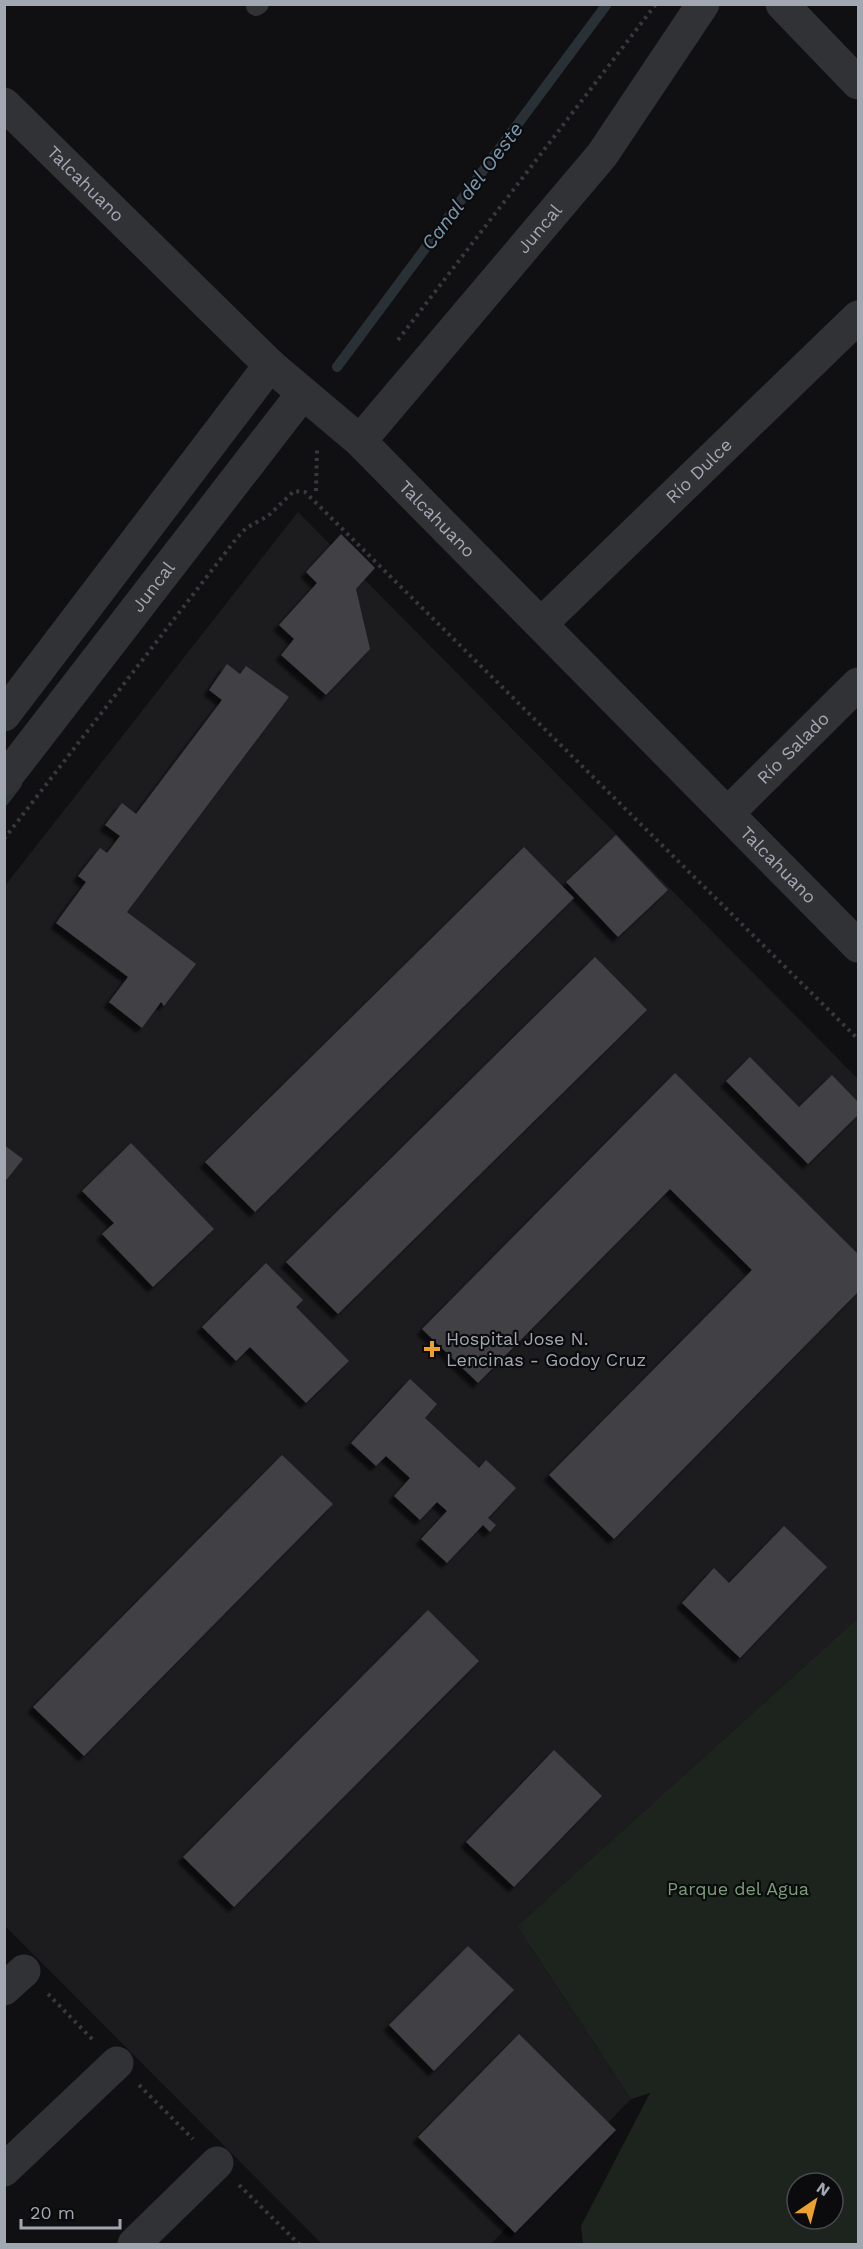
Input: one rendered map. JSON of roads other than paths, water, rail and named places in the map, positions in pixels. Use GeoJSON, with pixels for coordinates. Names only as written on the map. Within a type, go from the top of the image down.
{"type":"FeatureCollection","features":[{"type":"Feature","properties":{"kind":"street","name":"Juncal"},"geometry":{"type":"LineString","coordinates":[[348,431],[602,156],[703,4]]}},
{"type":"Feature","properties":{"kind":"street"},"geometry":{"type":"LineString","coordinates":[[782,4],[858,83]]}},
{"type":"Feature","properties":{"kind":"street","name":"Talcahuano"},"geometry":{"type":"LineString","coordinates":[[4,104],[270,365],[348,431],[858,946]]}},
{"type":"Feature","properties":{"kind":"street","name":"Río Dulce"},"geometry":{"type":"LineString","coordinates":[[541,624],[858,317]]}},
{"type":"Feature","properties":{"kind":"street"},"geometry":{"type":"LineString","coordinates":[[4,715],[270,365]]}},
{"type":"Feature","properties":{"kind":"street","name":"Juncal"},"geometry":{"type":"LineString","coordinates":[[4,780],[303,393]]}},
{"type":"Feature","properties":{"kind":"street","name":"Río Salado"},"geometry":{"type":"LineString","coordinates":[[728,813],[858,684]]}},
{"type":"Feature","properties":{"kind":"street"},"geometry":{"type":"LineString","coordinates":[[4,2170],[117,2063]]}},
{"type":"Feature","properties":{"kind":"street"},"geometry":{"type":"LineString","coordinates":[[134,2244],[217,2163]]}},
{"type":"Feature","properties":{"kind":"waterway","name":"Canal del Oeste"},"geometry":{"type":"LineString","coordinates":[[337,367],[607,4]]}},
{"type":"Feature","properties":{"kind":"waterway"},"geometry":{"type":"LineString","coordinates":[[4,801],[17,784]]}},
{"type":"Feature","properties":{"kind":"place","name":"Hospital Jose N. Lencinas - Godoy Cruz"},"geometry":{"type":"Point","coordinates":[432,1349]}},
{"type":"Feature","properties":{"kind":"park label","name":"Parque del Agua"},"geometry":{"type":"Point","coordinates":[738,1889]}}]}
